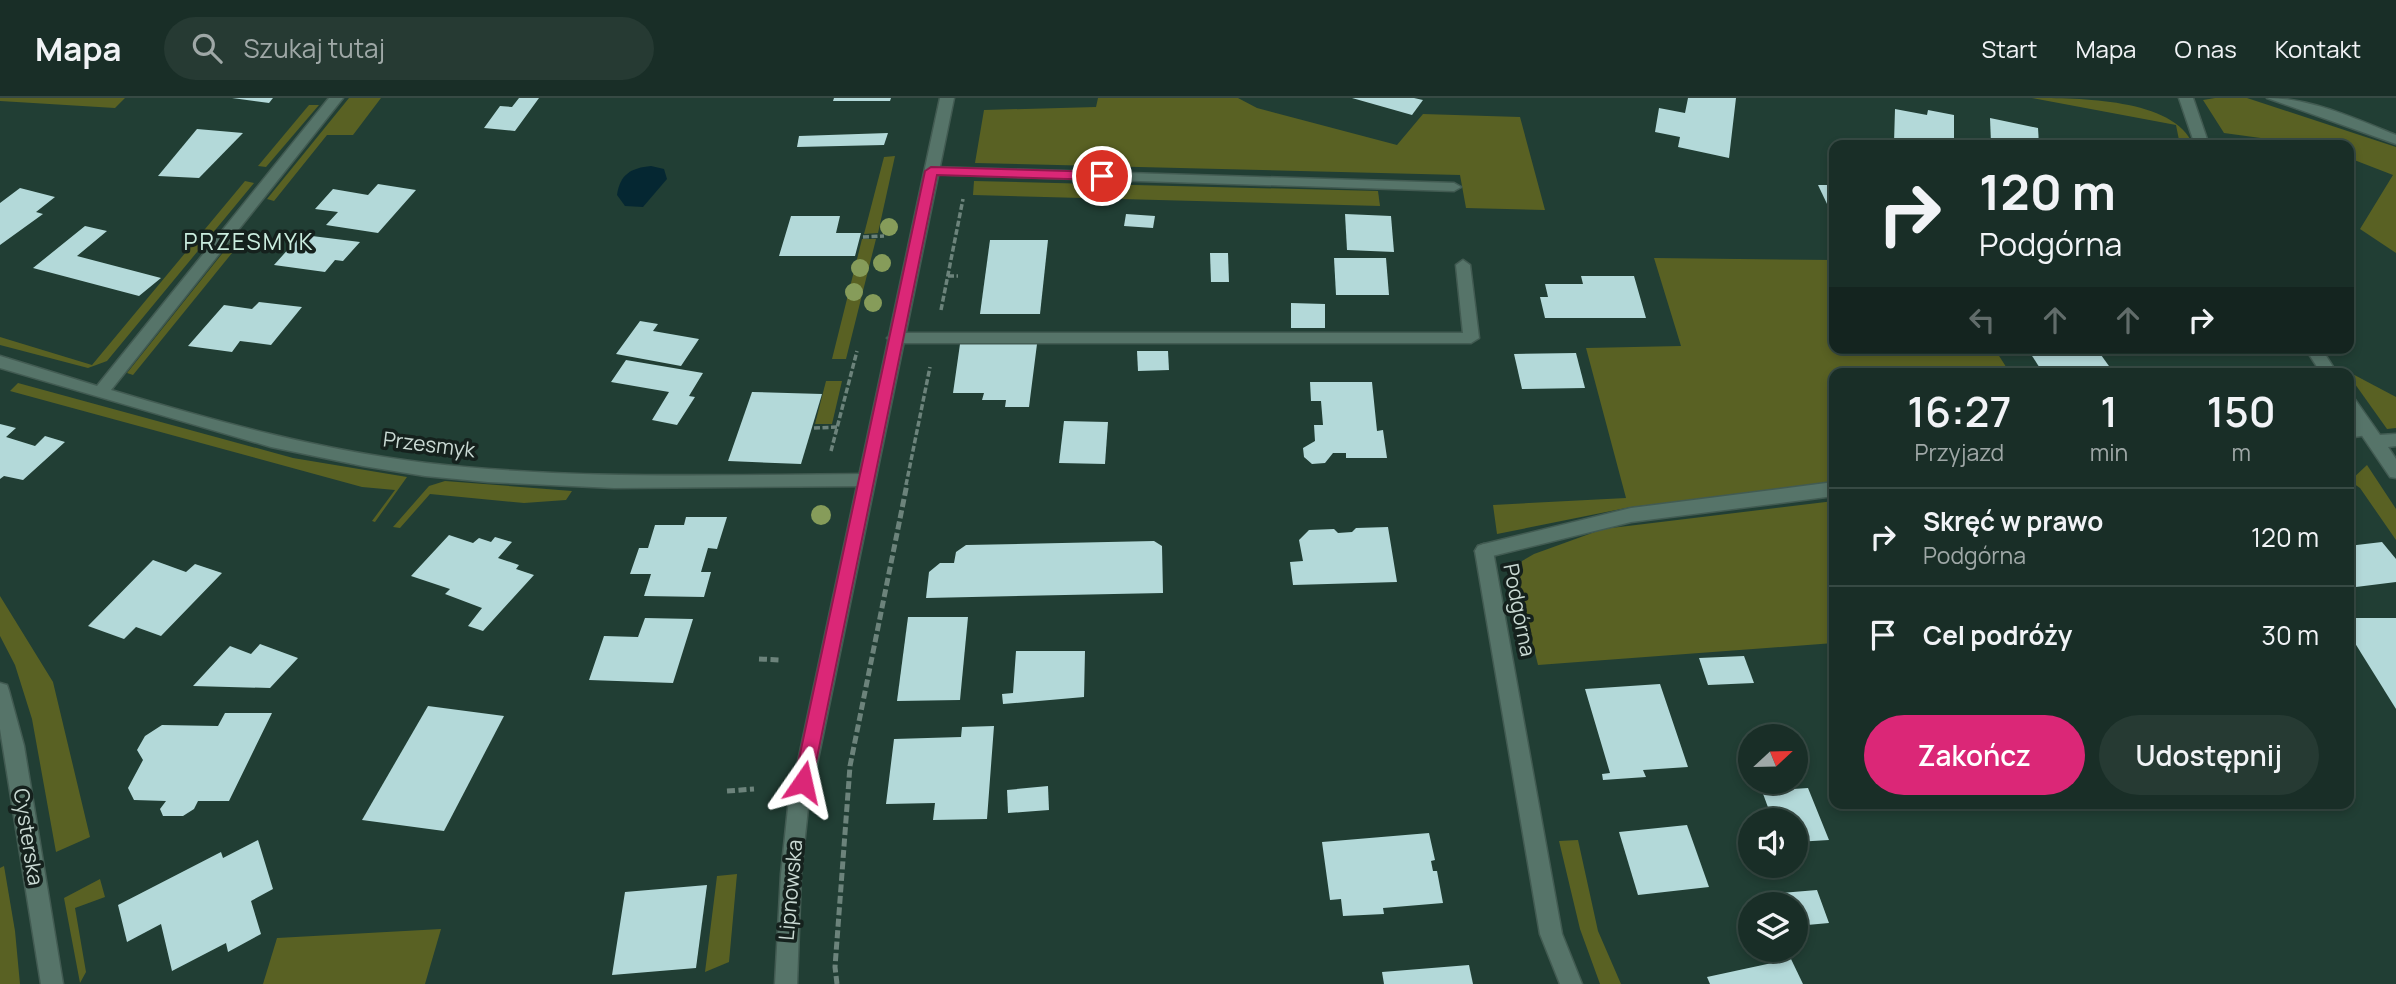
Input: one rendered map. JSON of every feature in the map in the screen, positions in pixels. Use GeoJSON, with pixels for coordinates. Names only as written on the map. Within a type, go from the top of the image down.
{"type":"FeatureCollection","features":[{"type":"Feature","properties":{"kind":"street"},"geometry":{"type":"LineString","coordinates":[[100,393],[336,98]]}},
{"type":"Feature","properties":{"kind":"street","name":"Lipnowska"},"geometry":{"type":"LineString","coordinates":[[786,984],[791,874],[798,808],[947,98]]}},
{"type":"Feature","properties":{"kind":"street"},"geometry":{"type":"LineString","coordinates":[[2187,98],[2200,140]]}},
{"type":"Feature","properties":{"kind":"street"},"geometry":{"type":"LineString","coordinates":[[2274,98],[2396,139]]}},
{"type":"Feature","properties":{"kind":"street"},"geometry":{"type":"LineString","coordinates":[[931,171],[1454,187]]}},
{"type":"Feature","properties":{"kind":"street"},"geometry":{"type":"LineString","coordinates":[[895,338],[1471,338],[1463,265]]}},
{"type":"Feature","properties":{"kind":"street","name":"Przesmyk"},"geometry":{"type":"LineString","coordinates":[[0,362],[100,393],[307,449],[365,460],[438,470],[572,480],[865,481]]}},
{"type":"Feature","properties":{"kind":"street"},"geometry":{"type":"LineString","coordinates":[[2354,411],[2396,472]]}},
{"type":"Feature","properties":{"kind":"street"},"geometry":{"type":"LineString","coordinates":[[2354,433],[2396,440]]}},
{"type":"Feature","properties":{"kind":"street","name":"Podgórna"},"geometry":{"type":"LineString","coordinates":[[1571,984],[1551,934],[1484,551],[1630,514],[1829,490]]}},
{"type":"Feature","properties":{"kind":"street","name":"Cysterska"},"geometry":{"type":"LineString","coordinates":[[0,691],[14,746],[52,984]]}},
{"type":"Feature","properties":{"kind":"path"},"geometry":{"type":"LineString","coordinates":[[837,984],[835,967],[850,766],[968,171]]}},
{"type":"Feature","properties":{"kind":"path"},"geometry":{"type":"LineString","coordinates":[[863,237],[884,236]]}},
{"type":"Feature","properties":{"kind":"path"},"geometry":{"type":"LineString","coordinates":[[948,276],[958,276]]}},
{"type":"Feature","properties":{"kind":"path"},"geometry":{"type":"LineString","coordinates":[[814,428],[838,427]]}},
{"type":"Feature","properties":{"kind":"path"},"geometry":{"type":"LineString","coordinates":[[759,659],[781,660]]}},
{"type":"Feature","properties":{"kind":"path"},"geometry":{"type":"LineString","coordinates":[[727,791],[754,789]]}},
{"type":"Feature","properties":{"kind":"green space"},"geometry":{"type":"Polygon","coordinates":[[[0,98],[125,98],[115,108],[0,101],[0,98]]]}},
{"type":"Feature","properties":{"kind":"green space"},"geometry":{"type":"Polygon","coordinates":[[[349,98],[381,98],[353,135],[327,135],[274,201],[267,199],[349,98]]]}},
{"type":"Feature","properties":{"kind":"green space"},"geometry":{"type":"Polygon","coordinates":[[[1098,98],[1238,98],[1257,108],[1397,145],[1423,114],[1520,117],[1545,210],[1466,208],[1460,175],[975,163],[984,110],[1096,107],[1098,98]]]}},
{"type":"Feature","properties":{"kind":"green space"},"geometry":{"type":"Polygon","coordinates":[[[2032,98],[2098,100],[2146,109],[2167,118],[2183,129],[2190,140],[2179,140],[2176,125],[2032,98]]]}},
{"type":"Feature","properties":{"kind":"green space"},"geometry":{"type":"Polygon","coordinates":[[[2247,98],[2396,147],[2396,253],[2360,229],[2393,175],[2354,160],[2354,140],[2275,140],[2224,133],[2203,100],[2247,98]]]}},
{"type":"Feature","properties":{"kind":"green space"},"geometry":{"type":"Polygon","coordinates":[[[309,105],[319,105],[266,167],[258,166],[309,105]]]}},
{"type":"Feature","properties":{"kind":"green space"},"geometry":{"type":"Polygon","coordinates":[[[895,156],[878,233],[864,234],[884,157],[895,156]]]}},
{"type":"Feature","properties":{"kind":"green space"},"geometry":{"type":"Polygon","coordinates":[[[245,181],[254,183],[107,361],[88,368],[0,345],[0,337],[92,365],[245,181]]]}},
{"type":"Feature","properties":{"kind":"green space"},"geometry":{"type":"Polygon","coordinates":[[[974,181],[1378,191],[1380,206],[973,195],[974,181]]]}},
{"type":"Feature","properties":{"kind":"green space"},"geometry":{"type":"Polygon","coordinates":[[[237,235],[245,237],[133,375],[127,373],[237,235]]]}},
{"type":"Feature","properties":{"kind":"green space"},"geometry":{"type":"Polygon","coordinates":[[[862,239],[876,239],[846,359],[832,359],[862,239]]]}},
{"type":"Feature","properties":{"kind":"green space"},"geometry":{"type":"Polygon","coordinates":[[[1654,258],[1829,260],[1829,354],[1998,354],[2007,368],[1829,368],[1829,484],[1631,507],[1497,534],[1493,505],[1626,498],[1586,348],[1681,346],[1654,258]]]}},
{"type":"Feature","properties":{"kind":"green space"},"geometry":{"type":"Polygon","coordinates":[[[2354,375],[2396,397],[2396,428],[2387,429],[2354,383],[2354,375]]]}},
{"type":"Feature","properties":{"kind":"green space"},"geometry":{"type":"Polygon","coordinates":[[[826,381],[842,381],[832,424],[815,424],[826,381]]]}},
{"type":"Feature","properties":{"kind":"green space"},"geometry":{"type":"Polygon","coordinates":[[[18,383],[293,458],[407,477],[375,522],[372,521],[395,490],[362,487],[10,391],[18,383]]]}},
{"type":"Feature","properties":{"kind":"green space"},"geometry":{"type":"Polygon","coordinates":[[[2367,465],[2396,509],[2396,540],[2360,488],[2354,484],[2354,477],[2367,465]]]}},
{"type":"Feature","properties":{"kind":"green space"},"geometry":{"type":"Polygon","coordinates":[[[445,481],[572,491],[566,500],[524,503],[430,494],[400,528],[393,527],[429,486],[445,481]]]}},
{"type":"Feature","properties":{"kind":"green space"},"geometry":{"type":"Polygon","coordinates":[[[1829,502],[1829,643],[1538,665],[1516,578],[1522,561],[1534,554],[1603,529],[1829,502]]]}},
{"type":"Feature","properties":{"kind":"green space"},"geometry":{"type":"Polygon","coordinates":[[[0,596],[53,682],[90,837],[56,852],[32,719],[15,665],[0,636],[0,596]]]}},
{"type":"Feature","properties":{"kind":"green space"},"geometry":{"type":"Polygon","coordinates":[[[1578,840],[1598,931],[1621,984],[1600,984],[1580,929],[1559,841],[1578,840]]]}},
{"type":"Feature","properties":{"kind":"green space"},"geometry":{"type":"Polygon","coordinates":[[[4,866],[15,931],[20,984],[0,984],[0,868],[4,866]]]}},
{"type":"Feature","properties":{"kind":"green space"},"geometry":{"type":"Polygon","coordinates":[[[737,874],[729,962],[705,972],[717,876],[737,874]]]}},
{"type":"Feature","properties":{"kind":"green space"},"geometry":{"type":"Polygon","coordinates":[[[100,879],[105,897],[75,908],[86,972],[80,983],[64,898],[100,879]]]}},
{"type":"Feature","properties":{"kind":"green space"},"geometry":{"type":"Polygon","coordinates":[[[441,929],[425,984],[263,984],[277,938],[441,929]]]}},
{"type":"Feature","properties":{"kind":"water"},"geometry":{"type":"Polygon","coordinates":[[[651,166],[664,169],[667,179],[643,207],[625,206],[617,195],[624,177],[638,168],[651,166]]]}},
{"type":"Feature","properties":{"kind":"building"},"geometry":{"type":"Polygon","coordinates":[[[232,98],[273,98],[269,103],[232,98]]]}},
{"type":"Feature","properties":{"kind":"building"},"geometry":{"type":"Polygon","coordinates":[[[519,98],[539,98],[515,131],[484,128],[500,106],[512,107],[519,98]]]}},
{"type":"Feature","properties":{"kind":"building"},"geometry":{"type":"Polygon","coordinates":[[[834,98],[891,98],[890,101],[833,101],[834,98]]]}},
{"type":"Feature","properties":{"kind":"building"},"geometry":{"type":"Polygon","coordinates":[[[1352,98],[1414,98],[1423,100],[1412,115],[1352,98]]]}},
{"type":"Feature","properties":{"kind":"building"},"geometry":{"type":"Polygon","coordinates":[[[1688,98],[1736,98],[1729,158],[1678,147],[1680,137],[1655,132],[1659,108],[1685,113],[1688,98]]]}},
{"type":"Feature","properties":{"kind":"building"},"geometry":{"type":"Polygon","coordinates":[[[1895,109],[1927,115],[1928,110],[1954,115],[1954,140],[1894,140],[1895,109]]]}},
{"type":"Feature","properties":{"kind":"building"},"geometry":{"type":"Polygon","coordinates":[[[1990,118],[2038,128],[2039,140],[1991,140],[1990,118]]]}},
{"type":"Feature","properties":{"kind":"building"},"geometry":{"type":"Polygon","coordinates":[[[197,129],[243,133],[199,178],[158,176],[197,129]]]}},
{"type":"Feature","properties":{"kind":"building"},"geometry":{"type":"Polygon","coordinates":[[[888,133],[884,145],[797,147],[799,136],[888,133]]]}},
{"type":"Feature","properties":{"kind":"building"},"geometry":{"type":"Polygon","coordinates":[[[378,184],[416,190],[378,233],[326,225],[338,212],[315,209],[333,189],[368,195],[378,184]]]}},
{"type":"Feature","properties":{"kind":"building"},"geometry":{"type":"Polygon","coordinates":[[[1818,185],[1829,185],[1828,206],[1818,185]]]}},
{"type":"Feature","properties":{"kind":"building"},"geometry":{"type":"Polygon","coordinates":[[[20,188],[55,197],[36,212],[43,214],[0,245],[0,203],[20,188]]]}},
{"type":"Feature","properties":{"kind":"building"},"geometry":{"type":"Polygon","coordinates":[[[1126,214],[1155,216],[1153,228],[1124,226],[1126,214]]]}},
{"type":"Feature","properties":{"kind":"building"},"geometry":{"type":"Polygon","coordinates":[[[1345,214],[1391,216],[1394,252],[1347,250],[1345,214]]]}},
{"type":"Feature","properties":{"kind":"building"},"geometry":{"type":"Polygon","coordinates":[[[791,216],[840,216],[836,233],[861,233],[855,256],[779,256],[791,216]]]}},
{"type":"Feature","properties":{"kind":"building"},"geometry":{"type":"Polygon","coordinates":[[[85,226],[107,231],[77,256],[161,278],[139,296],[33,268],[85,226]]]}},
{"type":"Feature","properties":{"kind":"building"},"geometry":{"type":"Polygon","coordinates":[[[296,234],[360,242],[343,261],[335,260],[325,272],[274,265],[292,245],[286,244],[296,234]]]}},
{"type":"Feature","properties":{"kind":"building"},"geometry":{"type":"Polygon","coordinates":[[[990,240],[1048,240],[1040,314],[980,314],[990,240]]]}},
{"type":"Feature","properties":{"kind":"building"},"geometry":{"type":"Polygon","coordinates":[[[1210,253],[1228,253],[1229,282],[1211,282],[1210,253]]]}},
{"type":"Feature","properties":{"kind":"building"},"geometry":{"type":"Polygon","coordinates":[[[1334,258],[1386,258],[1389,295],[1336,295],[1334,258]]]}},
{"type":"Feature","properties":{"kind":"building"},"geometry":{"type":"Polygon","coordinates":[[[1581,276],[1634,276],[1646,318],[1545,318],[1540,297],[1548,297],[1545,284],[1583,284],[1581,276]]]}},
{"type":"Feature","properties":{"kind":"building"},"geometry":{"type":"Polygon","coordinates":[[[259,302],[302,307],[271,345],[240,341],[232,352],[188,346],[224,305],[252,309],[259,302]]]}},
{"type":"Feature","properties":{"kind":"building"},"geometry":{"type":"Polygon","coordinates":[[[1291,303],[1325,304],[1325,328],[1291,328],[1291,303]]]}},
{"type":"Feature","properties":{"kind":"building"},"geometry":{"type":"Polygon","coordinates":[[[640,321],[658,324],[653,331],[699,339],[681,366],[616,354],[640,321]]]}},
{"type":"Feature","properties":{"kind":"building"},"geometry":{"type":"Polygon","coordinates":[[[960,344],[1037,344],[1029,407],[1005,407],[1006,400],[982,400],[984,393],[953,393],[960,344]]]}},
{"type":"Feature","properties":{"kind":"building"},"geometry":{"type":"Polygon","coordinates":[[[1137,351],[1168,351],[1169,370],[1138,371],[1137,351]]]}},
{"type":"Feature","properties":{"kind":"building"},"geometry":{"type":"Polygon","coordinates":[[[1576,353],[1585,388],[1522,389],[1514,354],[1576,353]]]}},
{"type":"Feature","properties":{"kind":"building"},"geometry":{"type":"Polygon","coordinates":[[[2031,354],[2100,354],[2110,368],[2040,368],[2031,354]]]}},
{"type":"Feature","properties":{"kind":"building"},"geometry":{"type":"Polygon","coordinates":[[[626,360],[703,373],[689,396],[695,397],[677,425],[652,420],[669,392],[611,382],[626,360]]]}},
{"type":"Feature","properties":{"kind":"building"},"geometry":{"type":"Polygon","coordinates":[[[1310,382],[1372,382],[1377,431],[1383,430],[1387,458],[1346,458],[1346,453],[1333,453],[1325,463],[1312,464],[1304,457],[1303,448],[1315,441],[1314,425],[1323,425],[1321,401],[1311,401],[1310,382]]]}},
{"type":"Feature","properties":{"kind":"building"},"geometry":{"type":"Polygon","coordinates":[[[752,392],[822,394],[801,464],[728,461],[752,392]]]}},
{"type":"Feature","properties":{"kind":"building"},"geometry":{"type":"Polygon","coordinates":[[[1064,421],[1108,422],[1105,464],[1059,463],[1064,421]]]}},
{"type":"Feature","properties":{"kind":"building"},"geometry":{"type":"Polygon","coordinates":[[[0,424],[16,428],[6,437],[35,446],[45,436],[65,442],[23,480],[4,476],[0,479],[0,424]]]}},
{"type":"Feature","properties":{"kind":"building"},"geometry":{"type":"Polygon","coordinates":[[[686,517],[727,517],[717,549],[708,548],[701,572],[711,572],[704,597],[644,596],[651,574],[630,574],[639,548],[648,548],[655,525],[684,525],[686,517]]]}},
{"type":"Feature","properties":{"kind":"building"},"geometry":{"type":"Polygon","coordinates":[[[1388,527],[1397,582],[1293,585],[1290,562],[1303,561],[1299,540],[1309,530],[1334,529],[1338,533],[1352,532],[1356,528],[1388,527]]]}},
{"type":"Feature","properties":{"kind":"building"},"geometry":{"type":"Polygon","coordinates":[[[449,535],[473,543],[479,538],[491,542],[495,537],[512,542],[498,558],[519,565],[516,569],[534,575],[483,631],[468,626],[482,608],[445,594],[450,589],[411,576],[449,535]]]}},
{"type":"Feature","properties":{"kind":"building"},"geometry":{"type":"Polygon","coordinates":[[[1154,541],[1162,546],[1163,593],[926,598],[929,572],[940,563],[954,563],[956,552],[966,545],[1154,541]]]}},
{"type":"Feature","properties":{"kind":"building"},"geometry":{"type":"Polygon","coordinates":[[[2382,542],[2396,559],[2396,582],[2354,587],[2354,545],[2382,542]]]}},
{"type":"Feature","properties":{"kind":"building"},"geometry":{"type":"Polygon","coordinates":[[[153,560],[186,572],[195,564],[222,573],[161,636],[136,627],[124,639],[88,626],[153,560]]]}},
{"type":"Feature","properties":{"kind":"building"},"geometry":{"type":"Polygon","coordinates":[[[908,617],[968,617],[960,700],[897,701],[908,617]]]}},
{"type":"Feature","properties":{"kind":"building"},"geometry":{"type":"Polygon","coordinates":[[[645,618],[693,619],[673,683],[589,680],[604,636],[638,637],[645,618]]]}},
{"type":"Feature","properties":{"kind":"building"},"geometry":{"type":"Polygon","coordinates":[[[2354,618],[2396,618],[2396,709],[2354,642],[2354,618]]]}},
{"type":"Feature","properties":{"kind":"building"},"geometry":{"type":"Polygon","coordinates":[[[260,644],[298,658],[270,688],[193,686],[230,646],[251,654],[260,644]]]}},
{"type":"Feature","properties":{"kind":"building"},"geometry":{"type":"Polygon","coordinates":[[[1016,651],[1085,651],[1084,697],[1003,704],[1002,694],[1013,693],[1016,651]]]}},
{"type":"Feature","properties":{"kind":"building"},"geometry":{"type":"Polygon","coordinates":[[[1744,656],[1754,683],[1708,685],[1699,658],[1744,656]]]}},
{"type":"Feature","properties":{"kind":"building"},"geometry":{"type":"Polygon","coordinates":[[[1660,684],[1688,767],[1643,770],[1646,777],[1603,780],[1602,774],[1610,773],[1585,689],[1660,684]]]}},
{"type":"Feature","properties":{"kind":"building"},"geometry":{"type":"Polygon","coordinates":[[[428,706],[504,716],[444,831],[362,820],[428,706]]]}},
{"type":"Feature","properties":{"kind":"building"},"geometry":{"type":"Polygon","coordinates":[[[225,713],[272,713],[229,801],[198,801],[194,809],[183,816],[163,816],[160,809],[166,801],[134,800],[128,788],[143,760],[137,750],[145,736],[162,725],[218,726],[225,713]]]}},
{"type":"Feature","properties":{"kind":"building"},"geometry":{"type":"Polygon","coordinates":[[[994,726],[987,819],[933,820],[935,803],[886,804],[894,739],[961,737],[962,727],[994,726]]]}},
{"type":"Feature","properties":{"kind":"building"},"geometry":{"type":"Polygon","coordinates":[[[1048,786],[1049,810],[1008,813],[1007,790],[1048,786]]]}},
{"type":"Feature","properties":{"kind":"building"},"geometry":{"type":"Polygon","coordinates":[[[1808,788],[1829,840],[1808,841],[1808,808],[1768,808],[1763,794],[1808,794],[1808,788]]]}},
{"type":"Feature","properties":{"kind":"building"},"geometry":{"type":"Polygon","coordinates":[[[1687,825],[1709,887],[1638,895],[1619,832],[1687,825]]]}},
{"type":"Feature","properties":{"kind":"building"},"geometry":{"type":"Polygon","coordinates":[[[1429,833],[1435,860],[1431,861],[1433,871],[1437,871],[1443,903],[1383,908],[1384,914],[1343,916],[1341,899],[1330,900],[1322,842],[1429,833]]]}},
{"type":"Feature","properties":{"kind":"building"},"geometry":{"type":"Polygon","coordinates":[[[258,840],[273,889],[251,901],[261,934],[228,952],[226,943],[172,971],[161,924],[127,942],[118,905],[221,852],[223,858],[258,840]]]}},
{"type":"Feature","properties":{"kind":"building"},"geometry":{"type":"Polygon","coordinates":[[[707,885],[696,968],[612,975],[625,892],[707,885]]]}},
{"type":"Feature","properties":{"kind":"building"},"geometry":{"type":"Polygon","coordinates":[[[1817,890],[1829,923],[1808,925],[1808,892],[1793,892],[1817,890]]]}},
{"type":"Feature","properties":{"kind":"building"},"geometry":{"type":"Polygon","coordinates":[[[1777,962],[1792,962],[1803,984],[1710,984],[1707,977],[1777,962]]]}},
{"type":"Feature","properties":{"kind":"building"},"geometry":{"type":"Polygon","coordinates":[[[1469,965],[1473,984],[1384,984],[1382,972],[1469,965]]]}},
{"type":"Feature","properties":{"kind":"district","name":"PRZESMYK"},"geometry":{"type":"Point","coordinates":[249,242]}},
{"type":"Feature","properties":{"kind":"route"},"geometry":{"type":"LineString","coordinates":[[803,782],[931,171],[1102,176]]}}]}
